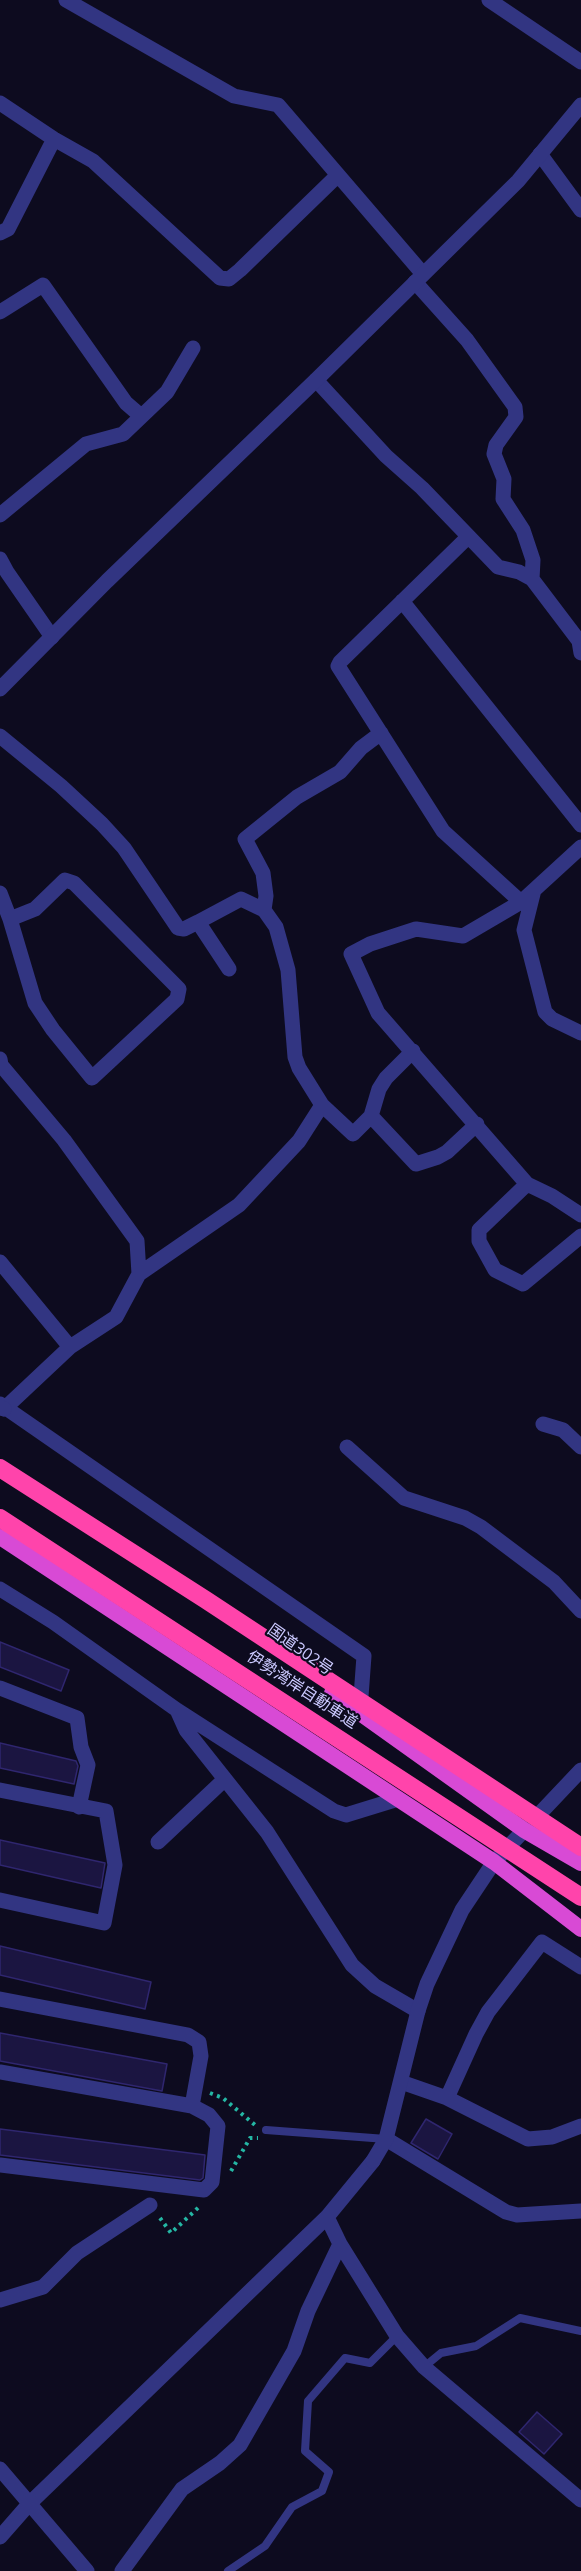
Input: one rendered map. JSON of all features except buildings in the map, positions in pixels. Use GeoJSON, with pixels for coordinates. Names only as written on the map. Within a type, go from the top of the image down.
{"type":"FeatureCollection","features":[{"type":"Feature","properties":{"kind":"highway","name":"国道302号"},"geometry":{"type":"LineString","coordinates":[[0,1466],[360,1713],[524,1830],[581,1863]]}},
{"type":"Feature","properties":{"kind":"highway","name":"伊勢湾岸自動車道"},"geometry":{"type":"LineString","coordinates":[[0,1466],[581,1847]]}},
{"type":"Feature","properties":{"kind":"highway","name":"伊勢湾岸自動車道"},"geometry":{"type":"LineString","coordinates":[[0,1518],[452,1811],[581,1898]]}},
{"type":"Feature","properties":{"kind":"highway"},"geometry":{"type":"LineString","coordinates":[[0,1537],[495,1862],[581,1929]]}},
{"type":"Feature","properties":{"kind":"highway"},"geometry":{"type":"LineString","coordinates":[[452,1811],[581,1905]]}},
{"type":"Feature","properties":{"kind":"street"},"geometry":{"type":"LineString","coordinates":[[66,0],[234,96],[278,105],[338,175],[467,340],[515,407],[516,417],[496,445],[494,454],[504,479],[502,499],[523,530],[533,560],[532,579]]}},
{"type":"Feature","properties":{"kind":"street"},"geometry":{"type":"LineString","coordinates":[[489,0],[581,62]]}},
{"type":"Feature","properties":{"kind":"street"},"geometry":{"type":"LineString","coordinates":[[0,103],[54,139],[93,161],[220,278],[229,279],[240,270],[338,175]]}},
{"type":"Feature","properties":{"kind":"street"},"geometry":{"type":"LineString","coordinates":[[0,690],[107,580],[316,380],[518,180],[581,105]]}},
{"type":"Feature","properties":{"kind":"street"},"geometry":{"type":"LineString","coordinates":[[0,233],[8,229],[54,139]]}},
{"type":"Feature","properties":{"kind":"street"},"geometry":{"type":"LineString","coordinates":[[540,154],[581,210]]}},
{"type":"Feature","properties":{"kind":"street"},"geometry":{"type":"LineString","coordinates":[[0,312],[43,285],[126,403],[141,416]]}},
{"type":"Feature","properties":{"kind":"street"},"geometry":{"type":"LineString","coordinates":[[0,515],[86,444],[123,434],[167,392],[194,348]]}},
{"type":"Feature","properties":{"kind":"street"},"geometry":{"type":"LineString","coordinates":[[316,380],[387,456],[422,488],[498,567],[519,572],[532,579],[579,641],[581,653]]}},
{"type":"Feature","properties":{"kind":"street"},"geometry":{"type":"LineString","coordinates":[[468,537],[338,666],[443,831],[521,902]]}},
{"type":"Feature","properties":{"kind":"street"},"geometry":{"type":"LineString","coordinates":[[0,559],[52,637]]}},
{"type":"Feature","properties":{"kind":"street"},"geometry":{"type":"LineString","coordinates":[[402,601],[581,825]]}},
{"type":"Feature","properties":{"kind":"street"},"geometry":{"type":"LineString","coordinates":[[264,910],[266,896],[263,873],[245,838],[297,797],[340,771],[361,748],[381,733]]}},
{"type":"Feature","properties":{"kind":"street"},"geometry":{"type":"LineString","coordinates":[[0,736],[61,786],[102,824],[123,848],[178,928],[184,929],[241,898],[264,910],[276,927],[288,970],[295,1057],[299,1068],[322,1105],[353,1134],[371,1116],[379,1089],[386,1078],[413,1051]]}},
{"type":"Feature","properties":{"kind":"street"},"geometry":{"type":"LineString","coordinates":[[581,847],[521,902],[463,936],[416,929],[370,944],[351,954],[378,1013],[527,1184],[552,1196],[581,1215]]}},
{"type":"Feature","properties":{"kind":"street"},"geometry":{"type":"LineString","coordinates":[[0,893],[35,1003],[53,1030],[92,1078],[177,999],[179,989],[74,883],[65,880],[35,909],[10,919]]}},
{"type":"Feature","properties":{"kind":"street"},"geometry":{"type":"LineString","coordinates":[[534,890],[524,930],[545,1012],[552,1019],[581,1033]]}},
{"type":"Feature","properties":{"kind":"street"},"geometry":{"type":"LineString","coordinates":[[198,922],[229,969]]}},
{"type":"Feature","properties":{"kind":"street"},"geometry":{"type":"LineString","coordinates":[[0,1059],[1,1065],[64,1140],[137,1240],[139,1274]]}},
{"type":"Feature","properties":{"kind":"street"},"geometry":{"type":"LineString","coordinates":[[322,1105],[299,1141],[239,1205],[139,1274],[116,1317],[70,1347],[1,1407],[364,1656],[360,1713]]}},
{"type":"Feature","properties":{"kind":"street"},"geometry":{"type":"LineString","coordinates":[[371,1116],[416,1164],[447,1152],[477,1125]]}},
{"type":"Feature","properties":{"kind":"street"},"geometry":{"type":"LineString","coordinates":[[527,1184],[479,1230],[479,1241],[495,1270],[523,1284],[581,1236]]}},
{"type":"Feature","properties":{"kind":"street"},"geometry":{"type":"LineString","coordinates":[[0,1262],[70,1347]]}},
{"type":"Feature","properties":{"kind":"street"},"geometry":{"type":"LineString","coordinates":[[543,1424],[563,1430],[581,1448]]}},
{"type":"Feature","properties":{"kind":"street"},"geometry":{"type":"LineString","coordinates":[[346,1447],[404,1498],[465,1518],[481,1527],[554,1582],[581,1611]]}},
{"type":"Feature","properties":{"kind":"street"},"geometry":{"type":"LineString","coordinates":[[0,1589],[53,1622],[177,1710],[334,1810],[346,1815],[398,1799]]}},
{"type":"Feature","properties":{"kind":"street"},"geometry":{"type":"LineString","coordinates":[[0,1688],[77,1718],[81,1747],[88,1765],[79,1807]]}},
{"type":"Feature","properties":{"kind":"street"},"geometry":{"type":"LineString","coordinates":[[177,1710],[186,1730],[267,1832],[352,1965],[375,1986],[418,2011]]}},
{"type":"Feature","properties":{"kind":"street"},"geometry":{"type":"LineString","coordinates":[[0,2537],[29,2504],[327,2217],[373,2161],[386,2139],[418,2011],[462,1910],[495,1862],[581,1770]]}},
{"type":"Feature","properties":{"kind":"street"},"geometry":{"type":"LineString","coordinates":[[158,1842],[225,1779]]}},
{"type":"Feature","properties":{"kind":"street"},"geometry":{"type":"LineString","coordinates":[[0,1790],[106,1811],[115,1865],[104,1923],[0,1900]]}},
{"type":"Feature","properties":{"kind":"street"},"geometry":{"type":"LineString","coordinates":[[447,2098],[476,2034],[489,2012],[542,1942],[581,1967]]}},
{"type":"Feature","properties":{"kind":"street"},"geometry":{"type":"LineString","coordinates":[[0,1999],[188,2035],[199,2042],[201,2056],[192,2106]]}},
{"type":"Feature","properties":{"kind":"street"},"geometry":{"type":"LineString","coordinates":[[0,2072],[192,2106],[209,2115],[218,2126],[212,2182],[204,2190],[0,2165]]}},
{"type":"Feature","properties":{"kind":"street"},"geometry":{"type":"LineString","coordinates":[[401,2082],[447,2098],[528,2139],[552,2138],[581,2126]]}},
{"type":"Feature","properties":{"kind":"street"},"geometry":{"type":"LineString","coordinates":[[386,2139],[506,2212],[517,2215],[581,2211]]}},
{"type":"Feature","properties":{"kind":"street"},"geometry":{"type":"LineString","coordinates":[[0,2300],[43,2287],[77,2253],[150,2205]]}},
{"type":"Feature","properties":{"kind":"street"},"geometry":{"type":"LineString","coordinates":[[327,2217],[340,2244],[397,2336],[424,2367],[581,2500]]}},
{"type":"Feature","properties":{"kind":"street"},"geometry":{"type":"LineString","coordinates":[[122,2571],[182,2489],[220,2463],[240,2445],[294,2351],[308,2311],[340,2244]]}},
{"type":"Feature","properties":{"kind":"street"},"geometry":{"type":"LineString","coordinates":[[0,2469],[87,2571]]}},
{"type":"Feature","properties":{"kind":"lane"},"geometry":{"type":"LineString","coordinates":[[266,2130],[386,2139]]}},
{"type":"Feature","properties":{"kind":"lane"},"geometry":{"type":"LineString","coordinates":[[424,2367],[441,2353],[476,2346],[520,2318],[581,2331]]}},
{"type":"Feature","properties":{"kind":"lane"},"geometry":{"type":"LineString","coordinates":[[228,2571],[265,2547],[292,2507],[322,2491],[329,2472],[305,2451],[308,2401],[345,2358],[370,2363],[397,2336]]}},
{"type":"Feature","properties":{"kind":"path"},"geometry":{"type":"LineString","coordinates":[[195,2087],[223,2098],[255,2126]]}}]}
